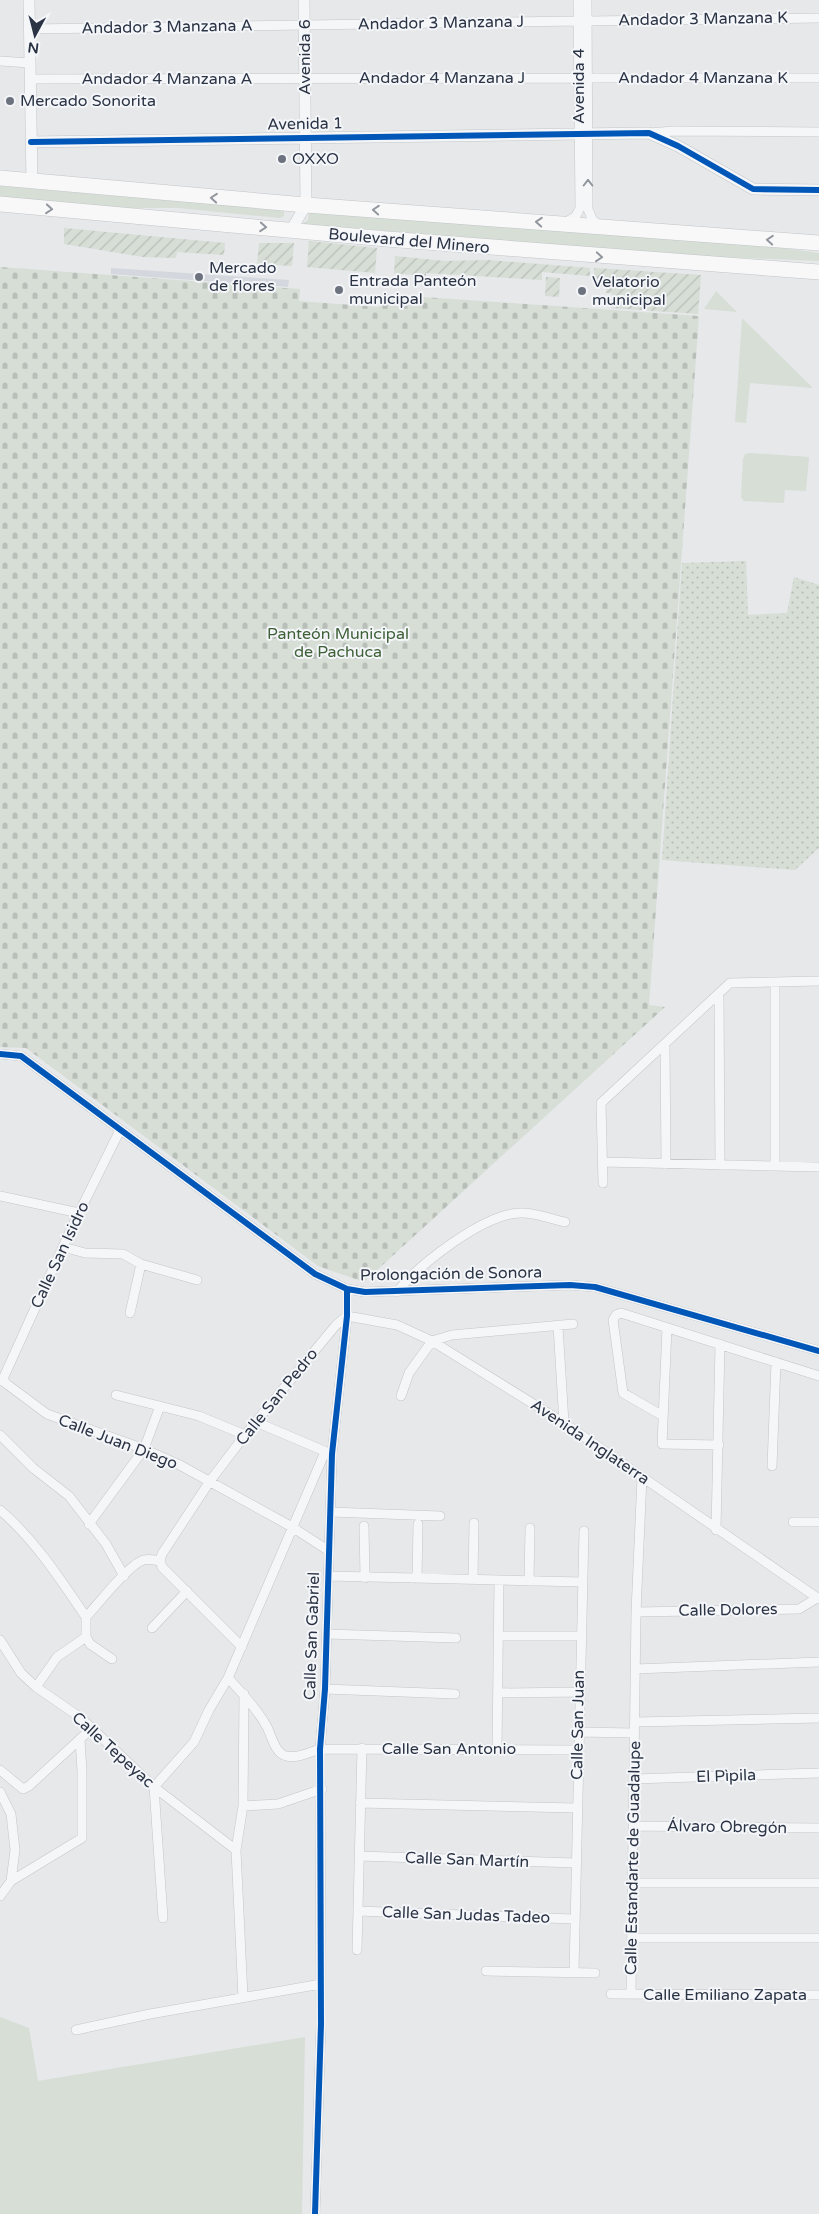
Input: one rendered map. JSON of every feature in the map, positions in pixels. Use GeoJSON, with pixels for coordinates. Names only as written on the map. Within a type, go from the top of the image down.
{"type":"FeatureCollection","features":[{"type":"Feature","properties":{"kind":"main road","name":"Boulevard del Minero"},"geometry":{"type":"LineString","coordinates":[[0,178],[306,205],[819,243]]}},
{"type":"Feature","properties":{"kind":"main road","name":"Boulevard del Minero"},"geometry":{"type":"LineString","coordinates":[[3,208],[291,230],[623,259],[819,272]]}},
{"type":"Feature","properties":{"kind":"street"},"geometry":{"type":"LineString","coordinates":[[29,0],[32,182]]}},
{"type":"Feature","properties":{"kind":"street","name":"Avenida 6"},"geometry":{"type":"LineString","coordinates":[[304,0],[306,205]]}},
{"type":"Feature","properties":{"kind":"street","name":"Avenida 4"},"geometry":{"type":"LineString","coordinates":[[564,224],[573,219],[580,208],[583,155],[583,78],[578,0]]}},
{"type":"Feature","properties":{"kind":"street","name":"Avenida 4"},"geometry":{"type":"LineString","coordinates":[[583,78],[588,0]]}},
{"type":"Feature","properties":{"kind":"street","name":"Andador 3 Manzana K"},"geometry":{"type":"LineString","coordinates":[[588,21],[819,18]]}},
{"type":"Feature","properties":{"kind":"street","name":"Andador 3 Manzana J"},"geometry":{"type":"LineString","coordinates":[[305,25],[578,21]]}},
{"type":"Feature","properties":{"kind":"street","name":"Andador 3 Manzana A"},"geometry":{"type":"LineString","coordinates":[[30,29],[305,25]]}},
{"type":"Feature","properties":{"kind":"street"},"geometry":{"type":"LineString","coordinates":[[0,62],[30,63]]}},
{"type":"Feature","properties":{"kind":"street","name":"Andador 4 Manzana K"},"geometry":{"type":"LineString","coordinates":[[583,78],[819,78]]}},
{"type":"Feature","properties":{"kind":"street","name":"Andador 4 Manzana J"},"geometry":{"type":"LineString","coordinates":[[305,79],[583,78]]}},
{"type":"Feature","properties":{"kind":"street","name":"Andador 4 Manzana A"},"geometry":{"type":"LineString","coordinates":[[30,79],[305,79]]}},
{"type":"Feature","properties":{"kind":"street"},"geometry":{"type":"LineString","coordinates":[[649,133],[674,131],[819,132]]}},
{"type":"Feature","properties":{"kind":"street"},"geometry":{"type":"LineString","coordinates":[[649,133],[678,146],[753,189],[819,190]]}},
{"type":"Feature","properties":{"kind":"street","name":"Avenida 1"},"geometry":{"type":"LineString","coordinates":[[31,142],[649,133]]}},
{"type":"Feature","properties":{"kind":"street","name":"Avenida 4"},"geometry":{"type":"LineString","coordinates":[[583,155],[588,210],[592,219],[601,227]]}},
{"type":"Feature","properties":{"kind":"street"},"geometry":{"type":"LineString","coordinates":[[291,230],[306,205]]}},
{"type":"Feature","properties":{"kind":"street"},"geometry":{"type":"LineString","coordinates":[[603,1183],[601,1103],[664,1044],[730,983],[819,981]]}},
{"type":"Feature","properties":{"kind":"street"},"geometry":{"type":"LineString","coordinates":[[775,982],[775,1166]]}},
{"type":"Feature","properties":{"kind":"street"},"geometry":{"type":"LineString","coordinates":[[719,994],[720,1165]]}},
{"type":"Feature","properties":{"kind":"street"},"geometry":{"type":"LineString","coordinates":[[664,1044],[666,1164]]}},
{"type":"Feature","properties":{"kind":"street","name":"Prolongación de Sonora"},"geometry":{"type":"LineString","coordinates":[[0,1054],[21,1056],[315,1274],[348,1289],[365,1292],[397,1292],[570,1286],[595,1287],[819,1351]]}},
{"type":"Feature","properties":{"kind":"street","name":"Calle San Isidro"},"geometry":{"type":"LineString","coordinates":[[1,1380],[72,1227],[120,1130]]}},
{"type":"Feature","properties":{"kind":"street"},"geometry":{"type":"LineString","coordinates":[[603,1162],[819,1167]]}},
{"type":"Feature","properties":{"kind":"street"},"geometry":{"type":"LineString","coordinates":[[0,1196],[78,1215]]}},
{"type":"Feature","properties":{"kind":"street"},"geometry":{"type":"LineString","coordinates":[[397,1292],[406,1281],[457,1240],[498,1217],[521,1213],[565,1222]]}},
{"type":"Feature","properties":{"kind":"street"},"geometry":{"type":"LineString","coordinates":[[63,1247],[85,1253],[123,1254],[141,1264],[197,1280]]}},
{"type":"Feature","properties":{"kind":"street"},"geometry":{"type":"LineString","coordinates":[[130,1312],[141,1264]]}},
{"type":"Feature","properties":{"kind":"street","name":"Calle San Gabriel"},"geometry":{"type":"LineString","coordinates":[[315,2214],[321,1984],[322,1790],[320,1748],[325,1688],[330,1512],[328,1453],[347,1316],[348,1289]]}},
{"type":"Feature","properties":{"kind":"street"},"geometry":{"type":"LineString","coordinates":[[663,1416],[623,1393],[613,1320],[616,1315],[621,1313],[819,1376]]}},
{"type":"Feature","properties":{"kind":"street","name":"Avenida Inglaterra"},"geometry":{"type":"LineString","coordinates":[[347,1316],[397,1325],[432,1341],[564,1423],[818,1599]]}},
{"type":"Feature","properties":{"kind":"street","name":"Calle San Pedro"},"geometry":{"type":"LineString","coordinates":[[160,1561],[162,1554],[210,1481],[245,1434],[336,1325],[347,1316]]}},
{"type":"Feature","properties":{"kind":"street"},"geometry":{"type":"LineString","coordinates":[[400,1396],[409,1373],[432,1341],[452,1335],[573,1324]]}},
{"type":"Feature","properties":{"kind":"street"},"geometry":{"type":"LineString","coordinates":[[558,1326],[564,1423]]}},
{"type":"Feature","properties":{"kind":"street"},"geometry":{"type":"LineString","coordinates":[[668,1328],[662,1444],[719,1445]]}},
{"type":"Feature","properties":{"kind":"street"},"geometry":{"type":"LineString","coordinates":[[716,1530],[720,1344]]}},
{"type":"Feature","properties":{"kind":"street"},"geometry":{"type":"LineString","coordinates":[[772,1466],[776,1362]]}},
{"type":"Feature","properties":{"kind":"street","name":"Calle Juan Diego"},"geometry":{"type":"LineString","coordinates":[[1,1380],[47,1414],[144,1449],[210,1481],[329,1551]]}},
{"type":"Feature","properties":{"kind":"street"},"geometry":{"type":"LineString","coordinates":[[116,1395],[200,1416],[245,1434]]}},
{"type":"Feature","properties":{"kind":"street"},"geometry":{"type":"LineString","coordinates":[[89,1524],[144,1449],[160,1406]]}},
{"type":"Feature","properties":{"kind":"street"},"geometry":{"type":"LineString","coordinates":[[163,1918],[154,1787],[194,1742],[209,1710],[228,1678],[292,1528],[328,1453],[256,1422]]}},
{"type":"Feature","properties":{"kind":"street"},"geometry":{"type":"LineString","coordinates":[[0,1435],[33,1468],[69,1496],[106,1544],[124,1576]]}},
{"type":"Feature","properties":{"kind":"street","name":"Calle Estandarte de Guadalupe"},"geometry":{"type":"LineString","coordinates":[[631,1994],[636,1612],[642,1477]]}},
{"type":"Feature","properties":{"kind":"street"},"geometry":{"type":"LineString","coordinates":[[0,1510],[21,1528],[43,1554],[86,1617],[86,1638],[90,1644],[112,1659]]}},
{"type":"Feature","properties":{"kind":"street"},"geometry":{"type":"LineString","coordinates":[[330,1512],[440,1516]]}},
{"type":"Feature","properties":{"kind":"street"},"geometry":{"type":"LineString","coordinates":[[793,1522],[819,1522]]}},
{"type":"Feature","properties":{"kind":"street"},"geometry":{"type":"LineString","coordinates":[[473,1579],[474,1523]]}},
{"type":"Feature","properties":{"kind":"street"},"geometry":{"type":"LineString","coordinates":[[417,1579],[418,1524]]}},
{"type":"Feature","properties":{"kind":"street"},"geometry":{"type":"LineString","coordinates":[[364,1526],[364,1578]]}},
{"type":"Feature","properties":{"kind":"street"},"geometry":{"type":"LineString","coordinates":[[529,1581],[530,1528]]}},
{"type":"Feature","properties":{"kind":"street","name":"Calle San Juan"},"geometry":{"type":"LineString","coordinates":[[574,1972],[577,1750],[584,1531]]}},
{"type":"Feature","properties":{"kind":"street"},"geometry":{"type":"LineString","coordinates":[[86,1617],[124,1576],[141,1561],[150,1559],[160,1561],[162,1567],[242,1646]]}},
{"type":"Feature","properties":{"kind":"street"},"geometry":{"type":"LineString","coordinates":[[328,1576],[582,1582]]}},
{"type":"Feature","properties":{"kind":"street"},"geometry":{"type":"LineString","coordinates":[[497,1749],[499,1580]]}},
{"type":"Feature","properties":{"kind":"street"},"geometry":{"type":"LineString","coordinates":[[152,1628],[187,1591]]}},
{"type":"Feature","properties":{"kind":"street","name":"Calle Dolores"},"geometry":{"type":"LineString","coordinates":[[636,1612],[799,1609],[818,1599]]}},
{"type":"Feature","properties":{"kind":"street"},"geometry":{"type":"LineString","coordinates":[[327,1634],[456,1638]]}},
{"type":"Feature","properties":{"kind":"street"},"geometry":{"type":"LineString","coordinates":[[498,1636],[580,1636]]}},
{"type":"Feature","properties":{"kind":"street"},"geometry":{"type":"LineString","coordinates":[[36,1687],[57,1657],[86,1638]]}},
{"type":"Feature","properties":{"kind":"street","name":"Calle Tepeyac"},"geometry":{"type":"LineString","coordinates":[[0,1640],[21,1673],[36,1687],[81,1718],[154,1787],[236,1850]]}},
{"type":"Feature","properties":{"kind":"street"},"geometry":{"type":"LineString","coordinates":[[635,1669],[819,1662]]}},
{"type":"Feature","properties":{"kind":"street"},"geometry":{"type":"LineString","coordinates":[[228,1678],[244,1694],[243,1806],[236,1850],[243,1997]]}},
{"type":"Feature","properties":{"kind":"street"},"geometry":{"type":"LineString","coordinates":[[325,1688],[454,1694]]}},
{"type":"Feature","properties":{"kind":"street"},"geometry":{"type":"LineString","coordinates":[[498,1693],[579,1692]]}},
{"type":"Feature","properties":{"kind":"street","name":"Calle San Antonio"},"geometry":{"type":"LineString","coordinates":[[244,1694],[267,1728],[275,1746],[284,1756],[294,1757],[320,1748],[577,1750]]}},
{"type":"Feature","properties":{"kind":"street","name":"Calle Estandarte de Guadalupe"},"geometry":{"type":"LineString","coordinates":[[635,1722],[819,1718]]}},
{"type":"Feature","properties":{"kind":"street"},"geometry":{"type":"LineString","coordinates":[[0,1770],[23,1789],[29,1786],[92,1728]]}},
{"type":"Feature","properties":{"kind":"street"},"geometry":{"type":"LineString","coordinates":[[578,1732],[634,1733]]}},
{"type":"Feature","properties":{"kind":"street"},"geometry":{"type":"LineString","coordinates":[[0,1896],[11,1881],[82,1838],[80,1740]]}},
{"type":"Feature","properties":{"kind":"street"},"geometry":{"type":"LineString","coordinates":[[358,1950],[362,1748]]}},
{"type":"Feature","properties":{"kind":"street","name":"El Pìpila"},"geometry":{"type":"LineString","coordinates":[[634,1779],[819,1773]]}},
{"type":"Feature","properties":{"kind":"street"},"geometry":{"type":"LineString","coordinates":[[243,1806],[278,1804],[322,1790]]}},
{"type":"Feature","properties":{"kind":"street"},"geometry":{"type":"LineString","coordinates":[[0,1792],[11,1814],[15,1850],[11,1881]]}},
{"type":"Feature","properties":{"kind":"street"},"geometry":{"type":"LineString","coordinates":[[360,1803],[576,1808]]}},
{"type":"Feature","properties":{"kind":"street","name":"Álvaro Obregón"},"geometry":{"type":"LineString","coordinates":[[634,1826],[819,1828]]}},
{"type":"Feature","properties":{"kind":"street","name":"Calle San Martín"},"geometry":{"type":"LineString","coordinates":[[359,1856],[575,1863]]}},
{"type":"Feature","properties":{"kind":"street"},"geometry":{"type":"LineString","coordinates":[[632,1883],[819,1883]]}},
{"type":"Feature","properties":{"kind":"street","name":"Calle San Judas Tadeo"},"geometry":{"type":"LineString","coordinates":[[358,1911],[574,1919]]}},
{"type":"Feature","properties":{"kind":"street"},"geometry":{"type":"LineString","coordinates":[[633,1938],[819,1938]]}},
{"type":"Feature","properties":{"kind":"street"},"geometry":{"type":"LineString","coordinates":[[486,1970],[596,1973]]}},
{"type":"Feature","properties":{"kind":"street"},"geometry":{"type":"LineString","coordinates":[[76,2030],[150,2014],[321,1984]]}},
{"type":"Feature","properties":{"kind":"street","name":"Calle Emiliano Zapata"},"geometry":{"type":"LineString","coordinates":[[611,1994],[819,1995]]}},
{"type":"Feature","properties":{"kind":"shaded area","name":"Mercado de flores"},"geometry":{"type":"Polygon","coordinates":[[[111,268],[289,280],[288,287],[111,274],[111,268]]]}},
{"type":"Feature","properties":{"kind":"green space"},"geometry":{"type":"Polygon","coordinates":[[[0,186],[281,210],[284,211],[284,216],[280,218],[178,208],[118,208],[0,198],[0,186]]]}},
{"type":"Feature","properties":{"kind":"green space"},"geometry":{"type":"Polygon","coordinates":[[[309,212],[739,242],[819,253],[819,261],[679,255],[303,224],[308,220],[309,212]]]}},
{"type":"Feature","properties":{"kind":"green space"},"geometry":{"type":"Polygon","coordinates":[[[64,228],[225,243],[224,255],[177,252],[176,258],[143,257],[64,244],[64,228]]]}},
{"type":"Feature","properties":{"kind":"green space"},"geometry":{"type":"Polygon","coordinates":[[[309,241],[377,248],[375,273],[307,267],[309,241]]]}},
{"type":"Feature","properties":{"kind":"green space"},"geometry":{"type":"Polygon","coordinates":[[[259,243],[294,243],[292,266],[257,264],[259,243]]]}},
{"type":"Feature","properties":{"kind":"green space"},"geometry":{"type":"Polygon","coordinates":[[[395,256],[445,261],[488,260],[590,268],[590,276],[542,272],[542,280],[426,273],[426,276],[394,273],[395,256]]]}},
{"type":"Feature","properties":{"kind":"green space","name":"Panteón Municipal de Pachuca"},"geometry":{"type":"Polygon","coordinates":[[[0,267],[300,289],[299,301],[379,307],[380,294],[699,316],[649,1005],[665,1007],[364,1282],[318,1266],[26,1048],[0,1047],[0,267]]]}},
{"type":"Feature","properties":{"kind":"green space"},"geometry":{"type":"Polygon","coordinates":[[[594,268],[701,275],[698,314],[611,308],[612,293],[606,293],[607,286],[598,286],[599,280],[594,279],[594,268]]]}},
{"type":"Feature","properties":{"kind":"green space"},"geometry":{"type":"Polygon","coordinates":[[[546,277],[560,278],[559,297],[545,296],[546,277]]]}},
{"type":"Feature","properties":{"kind":"green space"},"geometry":{"type":"Polygon","coordinates":[[[716,291],[737,312],[704,309],[716,291]]]}},
{"type":"Feature","properties":{"kind":"green space"},"geometry":{"type":"Polygon","coordinates":[[[742,318],[813,388],[750,383],[746,423],[735,422],[742,318]]]}},
{"type":"Feature","properties":{"kind":"green space"},"geometry":{"type":"Polygon","coordinates":[[[745,454],[809,457],[806,491],[785,490],[784,503],[744,501],[741,497],[743,459],[745,454]]]}},
{"type":"Feature","properties":{"kind":"green space"},"geometry":{"type":"Polygon","coordinates":[[[746,561],[748,615],[787,613],[794,577],[819,585],[819,848],[795,870],[662,860],[682,563],[746,561]]]}},
{"type":"Feature","properties":{"kind":"green space"},"geometry":{"type":"Polygon","coordinates":[[[0,2017],[29,2028],[38,2081],[305,2037],[302,2214],[0,2214],[0,2017]]]}},
{"type":"Feature","properties":{"kind":"cycle path"},"geometry":{"type":"LineString","coordinates":[[31,142],[649,133],[678,146],[753,189],[819,190]]}},
{"type":"Feature","properties":{"kind":"cycle path"},"geometry":{"type":"LineString","coordinates":[[0,1054],[21,1056],[315,1274],[347,1289],[365,1292],[570,1285],[595,1287],[819,1351]]}},
{"type":"Feature","properties":{"kind":"cycle path"},"geometry":{"type":"LineString","coordinates":[[315,2214],[321,2024],[320,1749],[325,1689],[332,1454],[347,1316],[347,1289]]}},
{"type":"Feature","properties":{"kind":"place","name":"Mercado Sonorita"},"geometry":{"type":"Point","coordinates":[10,101]}},
{"type":"Feature","properties":{"kind":"place","name":"OXXO"},"geometry":{"type":"Point","coordinates":[282,159]}},
{"type":"Feature","properties":{"kind":"place","name":"Mercado de flores"},"geometry":{"type":"Point","coordinates":[199,277]}},
{"type":"Feature","properties":{"kind":"place","name":"Entrada Panteón municipal"},"geometry":{"type":"Point","coordinates":[339,290]}},
{"type":"Feature","properties":{"kind":"place","name":"Velatorio municipal"},"geometry":{"type":"Point","coordinates":[582,291]}}]}
